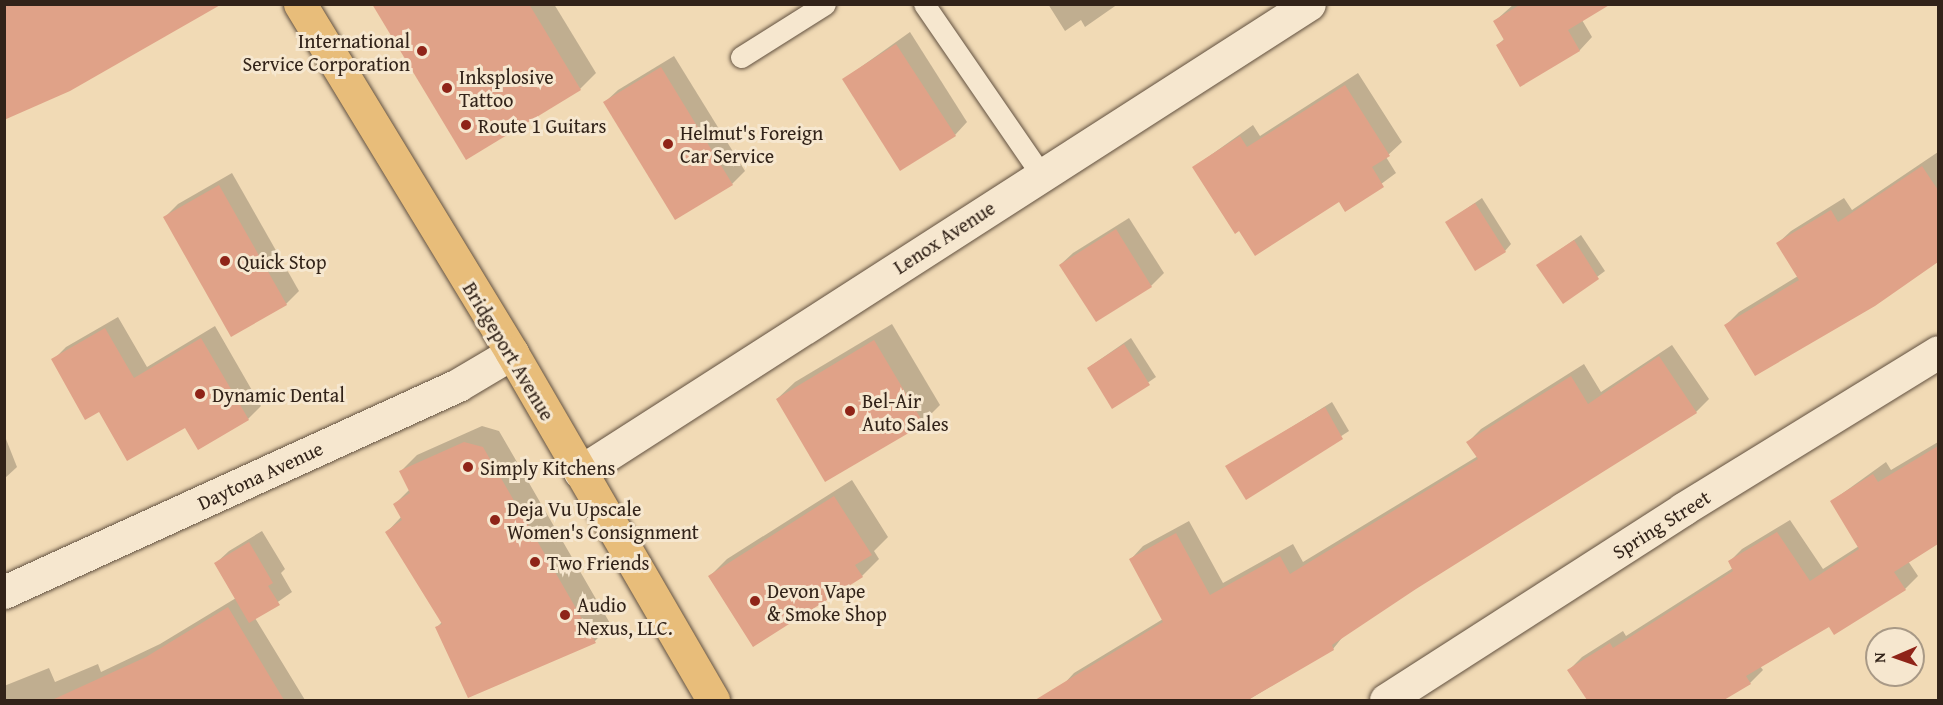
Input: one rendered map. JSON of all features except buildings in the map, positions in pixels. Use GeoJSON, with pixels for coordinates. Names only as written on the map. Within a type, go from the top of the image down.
{"type":"FeatureCollection","features":[{"type":"Feature","properties":{"kind":"main road","name":"Bridgeport Avenue"},"geometry":{"type":"LineString","coordinates":[[300,4],[512,353],[712,700]]}},
{"type":"Feature","properties":{"kind":"street","name":"Lenox Avenue"},"geometry":{"type":"LineString","coordinates":[[580,472],[1309,4]]}},
{"type":"Feature","properties":{"kind":"street","name":"Spring Street"},"geometry":{"type":"LineString","coordinates":[[1386,700],[1938,352]]}},
{"type":"Feature","properties":{"kind":"street","name":"Daytona Avenue"},"geometry":{"type":"LineString","coordinates":[[4,592],[458,385],[512,353]]}},
{"type":"Feature","properties":{"kind":"lane"},"geometry":{"type":"LineString","coordinates":[[741,57],[825,4]]}},
{"type":"Feature","properties":{"kind":"lane"},"geometry":{"type":"LineString","coordinates":[[924,4],[1041,174]]}},
{"type":"Feature","properties":{"kind":"place","name":"International Service Corporation"},"geometry":{"type":"Point","coordinates":[422,51]}},
{"type":"Feature","properties":{"kind":"place","name":"Inksplosive Tattoo"},"geometry":{"type":"Point","coordinates":[447,88]}},
{"type":"Feature","properties":{"kind":"place","name":"Route 1 Guitars"},"geometry":{"type":"Point","coordinates":[466,125]}},
{"type":"Feature","properties":{"kind":"place","name":"Helmut's Foreign Car Service"},"geometry":{"type":"Point","coordinates":[668,144]}},
{"type":"Feature","properties":{"kind":"place","name":"Quick Stop"},"geometry":{"type":"Point","coordinates":[225,261]}},
{"type":"Feature","properties":{"kind":"place","name":"Dynamic Dental"},"geometry":{"type":"Point","coordinates":[200,394]}},
{"type":"Feature","properties":{"kind":"place","name":"Bel-Air Auto Sales"},"geometry":{"type":"Point","coordinates":[850,411]}},
{"type":"Feature","properties":{"kind":"place","name":"Simply Kitchens"},"geometry":{"type":"Point","coordinates":[468,467]}},
{"type":"Feature","properties":{"kind":"place","name":"Deja Vu Upscale Women's Consignment"},"geometry":{"type":"Point","coordinates":[495,520]}},
{"type":"Feature","properties":{"kind":"place","name":"Two Friends"},"geometry":{"type":"Point","coordinates":[535,562]}},
{"type":"Feature","properties":{"kind":"place","name":"Devon Vape & Smoke Shop"},"geometry":{"type":"Point","coordinates":[755,601]}},
{"type":"Feature","properties":{"kind":"place","name":"Audio Nexus, LLC."},"geometry":{"type":"Point","coordinates":[565,615]}}]}
